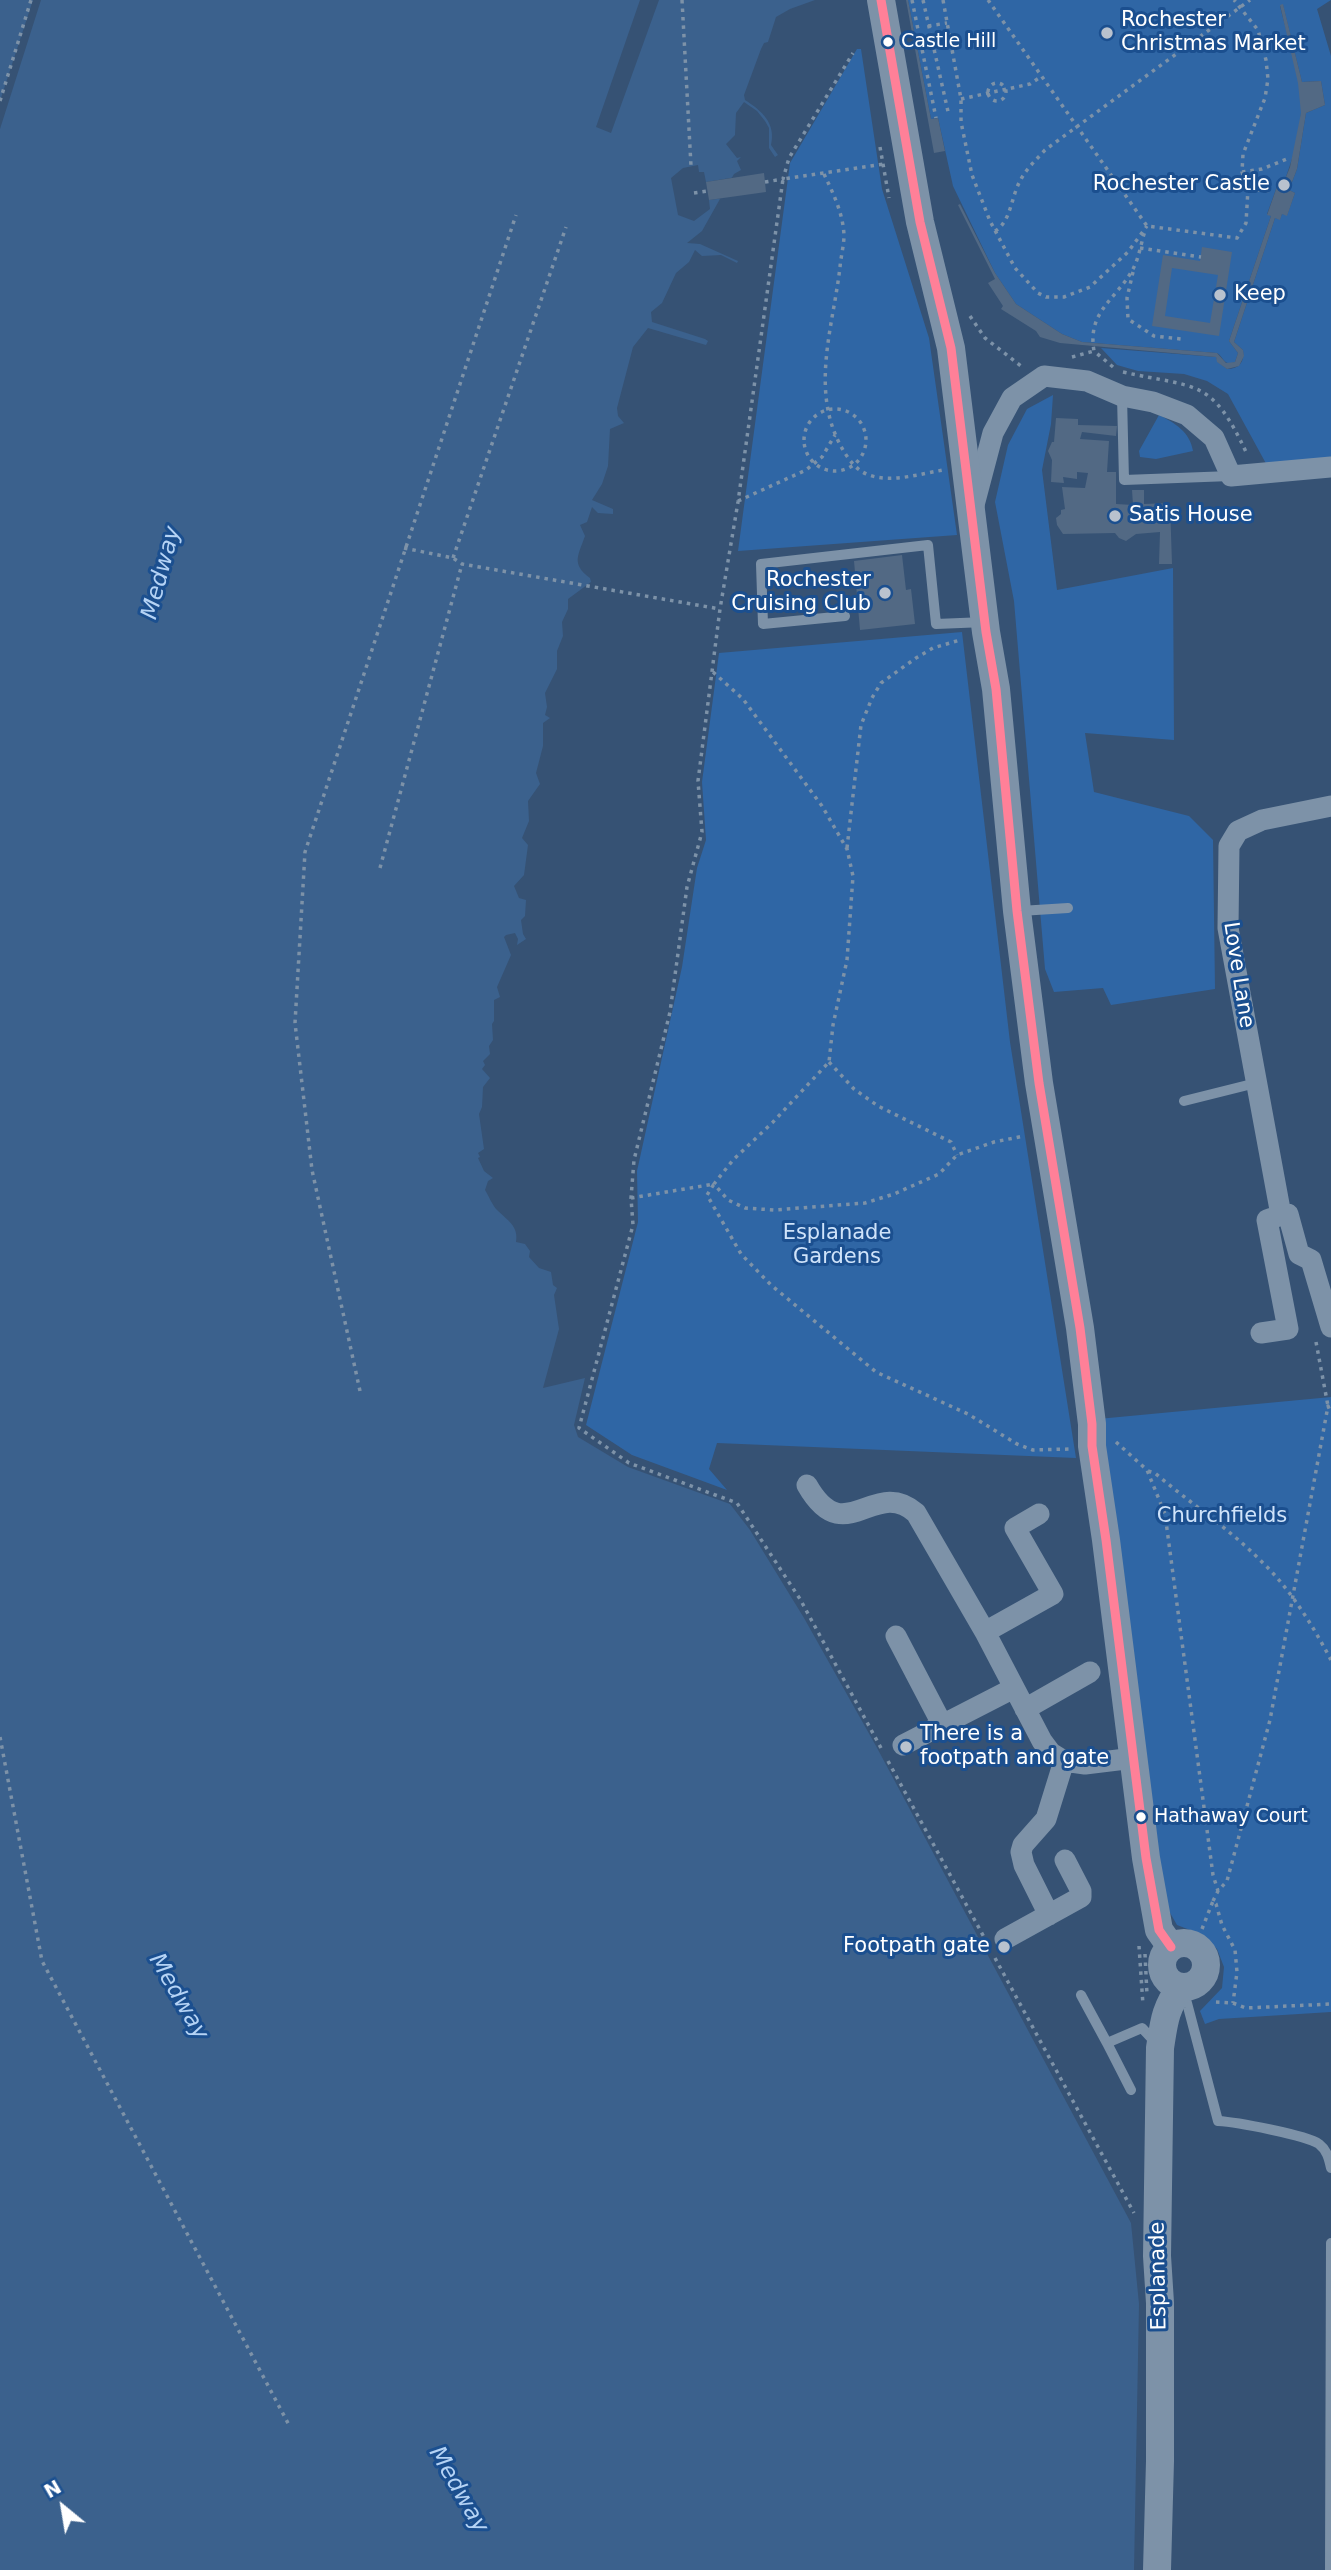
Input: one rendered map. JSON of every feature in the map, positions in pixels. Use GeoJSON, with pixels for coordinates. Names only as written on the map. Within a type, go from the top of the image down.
{"type":"FeatureCollection","features":[{"type":"Feature","properties":{"kind":"street"},"geometry":{"type":"LineString","coordinates":[[881,0],[896,162],[920,222],[951,348],[971,516],[977,622],[996,689],[1017,911],[1039,1083],[1080,1328],[1146,1858],[1159,1930],[1171,1947],[1182,1943],[1193,1945],[1205,1958],[1203,1977],[1175,1994]]}},
{"type":"Feature","properties":{"kind":"street"},"geometry":{"type":"LineString","coordinates":[[971,516],[993,433],[1012,398],[1044,376],[1087,381],[1122,396],[1153,402],[1187,415],[1214,438],[1231,477],[1331,467]]}},
{"type":"Feature","properties":{"kind":"street","name":"Love Lane"},"geometry":{"type":"LineString","coordinates":[[1331,806],[1262,820],[1238,831],[1229,846],[1228,928],[1282,1215],[1288,1214],[1299,1254],[1311,1260],[1331,1326]]}},
{"type":"Feature","properties":{"kind":"street"},"geometry":{"type":"LineString","coordinates":[[1261,1333],[1288,1329],[1267,1220],[1282,1215]]}},
{"type":"Feature","properties":{"kind":"street"},"geometry":{"type":"LineString","coordinates":[[807,1485],[822,1507],[836,1515],[888,1503],[914,1511],[985,1632],[1046,1748],[1055,1757],[1085,1764],[1134,1758]]}},
{"type":"Feature","properties":{"kind":"street"},"geometry":{"type":"LineString","coordinates":[[985,1632],[1053,1594],[1015,1528],[1039,1514]]}},
{"type":"Feature","properties":{"kind":"street"},"geometry":{"type":"LineString","coordinates":[[896,1636],[942,1724]]}},
{"type":"Feature","properties":{"kind":"street"},"geometry":{"type":"LineString","coordinates":[[1026,1709],[1090,1672]]}},
{"type":"Feature","properties":{"kind":"street"},"geometry":{"type":"LineString","coordinates":[[903,1745],[1014,1688]]}},
{"type":"Feature","properties":{"kind":"street"},"geometry":{"type":"LineString","coordinates":[[1049,1915],[1024,1865],[1021,1852],[1023,1845],[1045,1819],[1064,1761]]}},
{"type":"Feature","properties":{"kind":"street"},"geometry":{"type":"LineString","coordinates":[[994,1943],[1082,1895],[1065,1860]]}},
{"type":"Feature","properties":{"kind":"street","name":"Esplanade"},"geometry":{"type":"LineString","coordinates":[[1157,2570],[1160,2303],[1152,2039],[1175,1994]]}},
{"type":"Feature","properties":{"kind":"lane"},"geometry":{"type":"LineString","coordinates":[[1122,396],[1124,480],[1231,477]]}},
{"type":"Feature","properties":{"kind":"lane"},"geometry":{"type":"LineString","coordinates":[[845,616],[763,624],[761,564],[928,545],[936,624],[977,622]]}},
{"type":"Feature","properties":{"kind":"lane"},"geometry":{"type":"LineString","coordinates":[[1017,911],[1068,908]]}},
{"type":"Feature","properties":{"kind":"lane"},"geometry":{"type":"LineString","coordinates":[[1184,1101],[1256,1083]]}},
{"type":"Feature","properties":{"kind":"lane"},"geometry":{"type":"LineString","coordinates":[[1175,1994],[1187,2003],[1218,2121],[1242,2123],[1318,2143],[1327,2154],[1331,2168]]}},
{"type":"Feature","properties":{"kind":"lane"},"geometry":{"type":"LineString","coordinates":[[1081,1995],[1131,2090]]}},
{"type":"Feature","properties":{"kind":"lane"},"geometry":{"type":"LineString","coordinates":[[1107,2043],[1142,2028],[1152,2039]]}},
{"type":"Feature","properties":{"kind":"lane"},"geometry":{"type":"LineString","coordinates":[[1330,2570],[1331,2243]]}},
{"type":"Feature","properties":{"kind":"path"},"geometry":{"type":"LineString","coordinates":[[0,101],[32,0]]}},
{"type":"Feature","properties":{"kind":"path"},"geometry":{"type":"LineString","coordinates":[[682,0],[691,166]]}},
{"type":"Feature","properties":{"kind":"path"},"geometry":{"type":"LineString","coordinates":[[912,0],[936,117]]}},
{"type":"Feature","properties":{"kind":"path"},"geometry":{"type":"LineString","coordinates":[[923,0],[948,116]]}},
{"type":"Feature","properties":{"kind":"path"},"geometry":{"type":"LineString","coordinates":[[943,0],[961,99],[961,122],[970,170],[995,231],[1015,268],[1038,293],[1046,297],[1064,298],[1090,287],[1128,252],[1147,226]]}},
{"type":"Feature","properties":{"kind":"path"},"geometry":{"type":"LineString","coordinates":[[988,0],[1147,226],[1237,238],[1246,223],[1248,189],[1242,172],[1243,154],[1265,98],[1268,79],[1258,30],[1234,0]]}},
{"type":"Feature","properties":{"kind":"path"},"geometry":{"type":"LineString","coordinates":[[995,231],[1005,224],[1016,191],[1032,163],[1077,126],[1250,0]]}},
{"type":"Feature","properties":{"kind":"path"},"geometry":{"type":"LineString","coordinates":[[915,14],[925,12]]}},
{"type":"Feature","properties":{"kind":"path"},"geometry":{"type":"LineString","coordinates":[[928,26],[947,23]]}},
{"type":"Feature","properties":{"kind":"path"},"geometry":{"type":"LineString","coordinates":[[920,42],[931,40]]}},
{"type":"Feature","properties":{"kind":"path"},"geometry":{"type":"LineString","coordinates":[[853,53],[789,158],[783,178],[738,502],[720,609],[698,782],[702,832],[687,887],[670,1012],[634,1160],[631,1198],[633,1225],[579,1428],[629,1463],[737,1503],[800,1599],[994,1943],[1136,2218]]}},
{"type":"Feature","properties":{"kind":"path"},"geometry":{"type":"LineString","coordinates":[[961,99],[1030,84],[1042,76]]}},
{"type":"Feature","properties":{"kind":"path"},"geometry":{"type":"LineString","coordinates":[[996,83],[1003,85],[1006,90],[1004,98],[999,101],[993,100],[988,93],[996,83]]}},
{"type":"Feature","properties":{"kind":"path"},"geometry":{"type":"LineString","coordinates":[[878,137],[896,162],[892,206]]}},
{"type":"Feature","properties":{"kind":"path"},"geometry":{"type":"LineString","coordinates":[[1242,172],[1262,169],[1287,159]]}},
{"type":"Feature","properties":{"kind":"path"},"geometry":{"type":"LineString","coordinates":[[765,182],[896,162]]}},
{"type":"Feature","properties":{"kind":"path"},"geometry":{"type":"LineString","coordinates":[[824,174],[838,203],[844,235],[837,292],[825,352],[824,382],[835,435],[854,465],[862,472],[888,478],[965,467]]}},
{"type":"Feature","properties":{"kind":"path"},"geometry":{"type":"LineString","coordinates":[[1248,189],[1273,191]]}},
{"type":"Feature","properties":{"kind":"path"},"geometry":{"type":"LineString","coordinates":[[694,193],[707,191]]}},
{"type":"Feature","properties":{"kind":"path"},"geometry":{"type":"LineString","coordinates":[[360,1391],[312,1170],[295,1023],[305,852],[516,215]]}},
{"type":"Feature","properties":{"kind":"path"},"geometry":{"type":"LineString","coordinates":[[1147,226],[1133,268],[1127,298],[1128,319],[1154,336],[1181,339]]}},
{"type":"Feature","properties":{"kind":"path"},"geometry":{"type":"LineString","coordinates":[[453,558],[566,227]]}},
{"type":"Feature","properties":{"kind":"path"},"geometry":{"type":"LineString","coordinates":[[1140,248],[1201,257]]}},
{"type":"Feature","properties":{"kind":"path"},"geometry":{"type":"LineString","coordinates":[[1066,359],[1094,351],[1092,338],[1096,316],[1133,268]]}},
{"type":"Feature","properties":{"kind":"path"},"geometry":{"type":"LineString","coordinates":[[968,311],[985,338],[1017,364],[1029,367]]}},
{"type":"Feature","properties":{"kind":"path"},"geometry":{"type":"LineString","coordinates":[[838,408],[855,415],[865,431],[865,450],[854,465],[834,471],[815,464],[807,455],[804,444],[804,432],[809,422],[828,409],[838,408]]}},
{"type":"Feature","properties":{"kind":"path"},"geometry":{"type":"LineString","coordinates":[[738,502],[815,464],[835,435]]}},
{"type":"Feature","properties":{"kind":"path"},"geometry":{"type":"LineString","coordinates":[[404,548],[453,558],[462,564],[720,609]]}},
{"type":"Feature","properties":{"kind":"path"},"geometry":{"type":"LineString","coordinates":[[380,868],[462,564]]}},
{"type":"Feature","properties":{"kind":"path"},"geometry":{"type":"LineString","coordinates":[[847,849],[861,725],[872,698],[881,683],[916,658],[933,648],[972,637],[977,622]]}},
{"type":"Feature","properties":{"kind":"path"},"geometry":{"type":"LineString","coordinates":[[713,672],[743,699],[822,806],[847,849],[853,876],[848,951],[833,1025],[829,1062],[733,1160],[707,1195],[741,1254],[771,1285],[876,1372],[968,1414],[1025,1447],[1048,1451],[1092,1435],[1128,1452],[1147,1471],[1166,1517],[1213,1875],[1218,1891]]}},
{"type":"Feature","properties":{"kind":"path"},"geometry":{"type":"LineString","coordinates":[[829,1062],[855,1089],[878,1106],[951,1142],[957,1155]]}},
{"type":"Feature","properties":{"kind":"path"},"geometry":{"type":"LineString","coordinates":[[714,1184],[728,1200],[745,1208],[774,1210],[865,1203],[894,1194],[939,1174],[957,1155],[994,1142],[1048,1132]]}},
{"type":"Feature","properties":{"kind":"path"},"geometry":{"type":"LineString","coordinates":[[631,1198],[714,1184]]}},
{"type":"Feature","properties":{"kind":"path"},"geometry":{"type":"LineString","coordinates":[[1202,1928],[1218,1891],[1227,1881],[1270,1720],[1328,1406],[1331,1413]]}},
{"type":"Feature","properties":{"kind":"path"},"geometry":{"type":"LineString","coordinates":[[1147,1471],[1155,1473],[1253,1553],[1294,1601],[1331,1660]]}},
{"type":"Feature","properties":{"kind":"path"},"geometry":{"type":"LineString","coordinates":[[0,1737],[41,1960],[289,2426]]}},
{"type":"Feature","properties":{"kind":"path"},"geometry":{"type":"LineString","coordinates":[[1213,1902],[1216,1904],[1223,1930],[1235,1950],[1237,1968],[1233,2003]]}},
{"type":"Feature","properties":{"kind":"path"},"geometry":{"type":"LineString","coordinates":[[1139,1938],[1152,2039]]}},
{"type":"Feature","properties":{"kind":"path"},"geometry":{"type":"LineString","coordinates":[[1216,2002],[1233,2003],[1246,2008],[1331,2004]]}},
{"type":"Feature","properties":{"kind":"green space"},"geometry":{"type":"Polygon","coordinates":[[[908,0],[1331,0],[1317,9],[1331,56],[1331,459],[1269,469],[1228,394],[1207,381],[1184,374],[1138,371],[1117,365],[1101,348],[1216,357],[1227,369],[1235,368],[1242,361],[1243,350],[1234,342],[1275,218],[1280,219],[1282,214],[1287,215],[1295,193],[1289,190],[1297,169],[1306,113],[1325,105],[1321,81],[1302,82],[1283,5],[1280,6],[1300,86],[1299,131],[1284,182],[1279,181],[1267,214],[1271,216],[1229,341],[1238,353],[1235,362],[1229,363],[1217,353],[1082,342],[1062,334],[1016,304],[995,273],[953,186],[938,118],[931,119],[908,0]]]}},
{"type":"Feature","properties":{"kind":"green space"},"geometry":{"type":"Polygon","coordinates":[[[857,49],[861,49],[882,189],[929,338],[957,535],[738,551],[790,163],[857,49]]]}},
{"type":"Feature","properties":{"kind":"green space"},"geometry":{"type":"Polygon","coordinates":[[[1053,395],[1051,424],[1042,470],[1057,590],[1173,568],[1174,740],[1085,733],[1094,792],[1189,816],[1213,840],[1215,989],[1111,1005],[1103,988],[1054,992],[1045,969],[1014,601],[995,502],[1008,445],[1027,409],[1053,395]]]}},
{"type":"Feature","properties":{"kind":"green space"},"geometry":{"type":"Polygon","coordinates":[[[1159,415],[1185,433],[1193,451],[1156,459],[1140,457],[1139,451],[1159,415]]]}},
{"type":"Feature","properties":{"kind":"green space","name":"Esplanade Gardens"},"geometry":{"type":"Polygon","coordinates":[[[962,632],[1010,1042],[1076,1458],[717,1443],[709,1469],[727,1490],[632,1455],[586,1425],[638,1222],[637,1171],[682,967],[697,868],[706,840],[702,782],[719,653],[962,632]]]}},
{"type":"Feature","properties":{"kind":"green space","name":"Churchfields"},"geometry":{"type":"Polygon","coordinates":[[[1331,1397],[1331,2012],[1219,2019],[1205,2024],[1200,2011],[1222,1988],[1224,1967],[1217,1949],[1203,1935],[1177,1925],[1165,1904],[1098,1419],[1331,1397]]]}},
{"type":"Feature","properties":{"kind":"water"},"geometry":{"type":"Polygon","coordinates":[[[0,0],[33,0],[0,101],[0,0]]]}},
{"type":"Feature","properties":{"kind":"water","name":"Medway"},"geometry":{"type":"Polygon","coordinates":[[[41,0],[815,0],[776,17],[744,95],[745,100],[766,118],[771,130],[771,145],[778,155],[775,157],[769,148],[769,128],[765,121],[744,102],[736,113],[735,135],[726,144],[737,158],[741,157],[737,161],[741,170],[734,174],[702,231],[687,243],[700,244],[738,261],[737,263],[721,255],[702,256],[695,250],[689,262],[676,273],[662,303],[651,312],[652,322],[708,341],[706,345],[648,328],[633,347],[617,408],[618,416],[624,423],[610,429],[608,466],[602,484],[592,500],[613,509],[613,514],[598,513],[592,507],[587,522],[580,525],[585,536],[578,554],[578,564],[591,582],[568,599],[568,609],[562,622],[563,636],[557,651],[557,669],[545,693],[545,715],[550,718],[543,723],[543,746],[536,773],[540,784],[528,801],[529,821],[522,838],[528,845],[524,875],[514,886],[519,898],[526,900],[525,916],[521,920],[526,939],[517,945],[515,933],[504,937],[511,955],[497,987],[500,997],[494,1000],[493,1040],[489,1046],[490,1054],[483,1061],[485,1065],[482,1069],[490,1078],[483,1087],[479,1114],[484,1149],[478,1153],[478,1158],[484,1171],[493,1178],[488,1181],[485,1190],[494,1206],[514,1227],[516,1242],[525,1244],[530,1251],[529,1257],[539,1268],[551,1272],[553,1285],[557,1288],[554,1295],[559,1329],[543,1388],[585,1378],[574,1425],[578,1437],[628,1467],[730,1504],[750,1530],[804,1618],[876,1746],[1131,2223],[1139,2304],[1134,2570],[0,2570],[0,129],[41,0]]]}},
{"type":"Feature","properties":{"kind":"pier"},"geometry":{"type":"Polygon","coordinates":[[[640,0],[659,0],[611,133],[596,127],[640,0]]]}},
{"type":"Feature","properties":{"kind":"pier"},"geometry":{"type":"Polygon","coordinates":[[[698,165],[699,172],[704,172],[706,182],[736,177],[725,198],[709,200],[710,209],[694,221],[678,215],[671,178],[683,168],[698,165]]]}},
{"type":"Feature","properties":{"kind":"building"},"geometry":{"type":"Polygon","coordinates":[[[906,0],[931,119],[938,118],[945,151],[934,153],[906,0]]]}},
{"type":"Feature","properties":{"kind":"building","name":"Rochester Castle"},"geometry":{"type":"Polygon","coordinates":[[[1283,4],[1302,82],[1321,81],[1325,105],[1306,113],[1297,169],[1289,190],[1295,193],[1287,216],[1282,214],[1280,220],[1275,218],[1234,342],[1243,350],[1244,356],[1239,366],[1227,369],[1217,362],[1216,357],[1060,343],[1040,337],[1036,331],[1001,309],[1003,306],[988,283],[995,279],[958,205],[960,204],[995,273],[1016,304],[1062,334],[1082,342],[1217,353],[1226,363],[1235,362],[1238,353],[1229,341],[1271,216],[1267,215],[1279,181],[1284,182],[1290,167],[1301,113],[1298,83],[1280,5],[1283,4]]]}},
{"type":"Feature","properties":{"kind":"building"},"geometry":{"type":"Polygon","coordinates":[[[764,173],[766,192],[709,200],[706,182],[764,173]]]}},
{"type":"Feature","properties":{"kind":"building","name":"Keep"},"geometry":{"type":"Polygon","coordinates":[[[1202,247],[1232,252],[1219,336],[1152,326],[1163,255],[1200,261],[1202,247]],[[1172,268],[1165,316],[1210,323],[1218,275],[1172,268]]]}},
{"type":"Feature","properties":{"kind":"building","name":"Satis House"},"geometry":{"type":"Polygon","coordinates":[[[1056,418],[1078,419],[1078,425],[1117,426],[1116,436],[1082,432],[1080,439],[1109,441],[1107,472],[1116,472],[1116,504],[1133,505],[1132,490],[1144,490],[1144,504],[1170,503],[1172,564],[1159,564],[1160,532],[1136,534],[1126,541],[1115,533],[1063,534],[1056,518],[1061,514],[1061,510],[1065,509],[1062,487],[1085,488],[1088,473],[1077,472],[1077,479],[1063,477],[1064,483],[1051,482],[1052,460],[1048,451],[1054,442],[1056,418]]]}},
{"type":"Feature","properties":{"kind":"building","name":"Rochester Cruising Club"},"geometry":{"type":"Polygon","coordinates":[[[902,555],[906,590],[911,589],[915,624],[860,630],[854,561],[902,555]]]}},
{"type":"Feature","properties":{"kind":"transit line"},"geometry":{"type":"LineString","coordinates":[[881,0],[920,222],[951,348],[986,632],[996,689],[1017,911],[1039,1083],[1080,1328],[1092,1424],[1092,1446],[1146,1858],[1159,1930],[1171,1947]]}},
{"type":"Feature","properties":{"kind":"place","name":"Rochester Christmas Market"},"geometry":{"type":"Point","coordinates":[1107,33]}},
{"type":"Feature","properties":{"kind":"place","name":"Castle Hill"},"geometry":{"type":"Point","coordinates":[888,42]}},
{"type":"Feature","properties":{"kind":"place","name":"Rochester Castle"},"geometry":{"type":"Point","coordinates":[1284,185]}},
{"type":"Feature","properties":{"kind":"place","name":"Keep"},"geometry":{"type":"Point","coordinates":[1220,295]}},
{"type":"Feature","properties":{"kind":"place","name":"Satis House"},"geometry":{"type":"Point","coordinates":[1115,516]}},
{"type":"Feature","properties":{"kind":"place","name":"Rochester Cruising Club"},"geometry":{"type":"Point","coordinates":[885,593]}},
{"type":"Feature","properties":{"kind":"place","name":"There is a footpath and gate"},"geometry":{"type":"Point","coordinates":[906,1747]}},
{"type":"Feature","properties":{"kind":"place","name":"Hathaway Court"},"geometry":{"type":"Point","coordinates":[1141,1817]}},
{"type":"Feature","properties":{"kind":"place","name":"Footpath gate"},"geometry":{"type":"Point","coordinates":[1004,1947]}}]}
